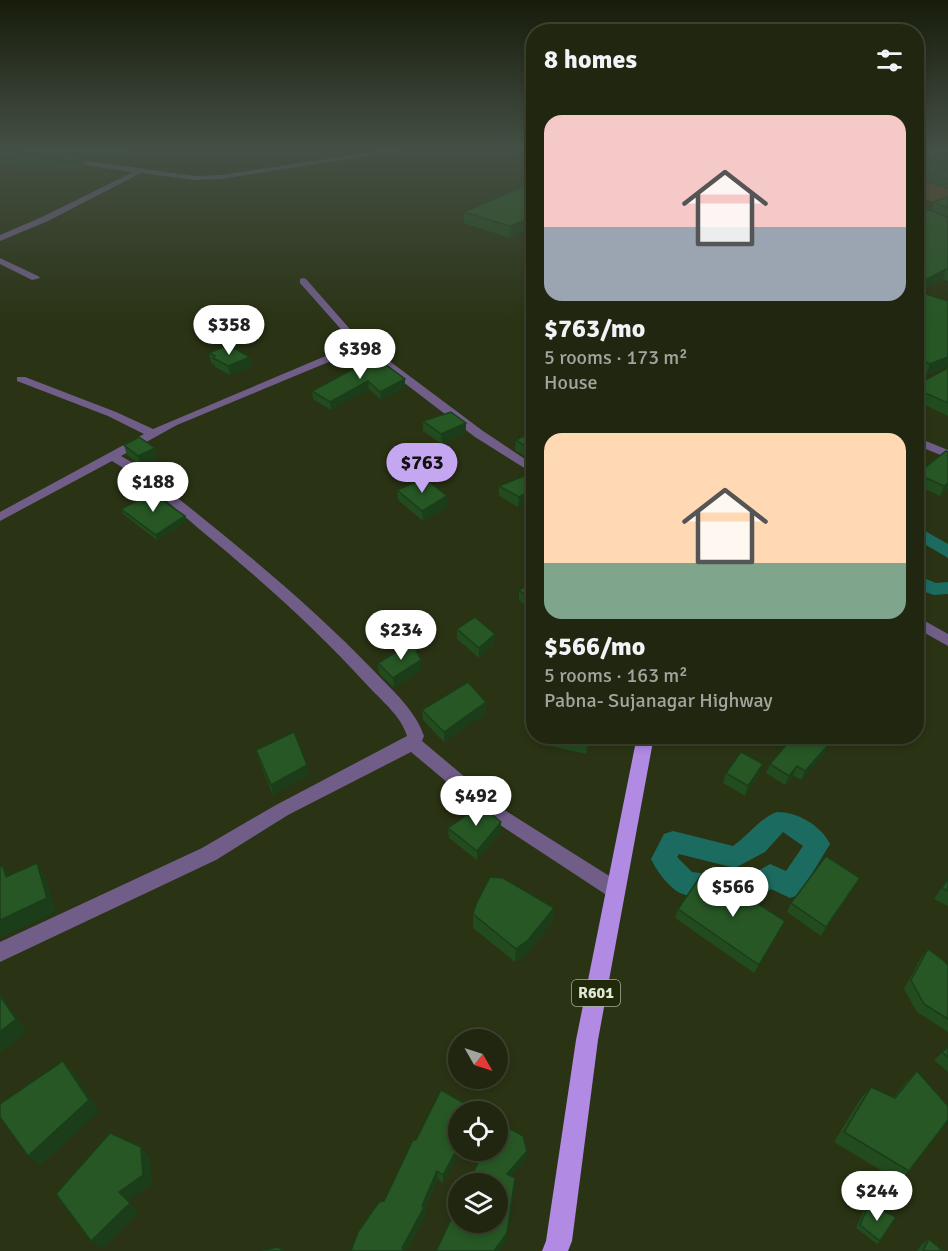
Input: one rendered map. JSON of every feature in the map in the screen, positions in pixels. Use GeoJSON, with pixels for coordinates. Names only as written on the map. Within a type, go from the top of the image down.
{"type":"FeatureCollection","features":[{"type":"Feature","properties":{"kind":"main road","name":"R601"},"geometry":{"type":"LineString","coordinates":[[562,1248],[587,1040],[644,744]]}},
{"type":"Feature","properties":{"kind":"street"},"geometry":{"type":"LineString","coordinates":[[0,238],[70,206]]}},
{"type":"Feature","properties":{"kind":"street"},"geometry":{"type":"LineString","coordinates":[[0,261],[35,278]]}},
{"type":"Feature","properties":{"kind":"street"},"geometry":{"type":"LineString","coordinates":[[303,281],[352,338],[479,434],[526,465]]}},
{"type":"Feature","properties":{"kind":"street"},"geometry":{"type":"LineString","coordinates":[[0,517],[153,434],[361,345]]}},
{"type":"Feature","properties":{"kind":"street"},"geometry":{"type":"LineString","coordinates":[[21,379],[112,414],[153,434]]}},
{"type":"Feature","properties":{"kind":"street"},"geometry":{"type":"LineString","coordinates":[[924,444],[948,454]]}},
{"type":"Feature","properties":{"kind":"street"},"geometry":{"type":"LineString","coordinates":[[0,952],[209,854],[282,810],[412,743],[416,736],[414,729],[361,667],[288,594],[131,467],[112,456]]}},
{"type":"Feature","properties":{"kind":"street"},"geometry":{"type":"LineString","coordinates":[[924,626],[948,641]]}},
{"type":"Feature","properties":{"kind":"street"},"geometry":{"type":"LineString","coordinates":[[412,743],[497,814],[615,891]]}},
{"type":"Feature","properties":{"kind":"building"},"geometry":{"type":"Polygon","coordinates":[[[477,206],[526,206],[526,220],[510,226],[464,212],[477,206]]]}},
{"type":"Feature","properties":{"kind":"building"},"geometry":{"type":"Polygon","coordinates":[[[924,208],[948,217],[948,270],[924,280],[924,208]]]}},
{"type":"Feature","properties":{"kind":"building"},"geometry":{"type":"Polygon","coordinates":[[[924,294],[948,301],[948,357],[930,364],[924,361],[924,294]]]}},
{"type":"Feature","properties":{"kind":"building"},"geometry":{"type":"Polygon","coordinates":[[[228,345],[250,357],[228,366],[213,358],[215,356],[209,353],[228,345]]]}},
{"type":"Feature","properties":{"kind":"building"},"geometry":{"type":"Polygon","coordinates":[[[372,359],[386,365],[405,379],[380,392],[368,381],[330,402],[312,391],[372,359]]]}},
{"type":"Feature","properties":{"kind":"building"},"geometry":{"type":"Polygon","coordinates":[[[948,368],[948,403],[924,392],[924,381],[948,368]]]}},
{"type":"Feature","properties":{"kind":"building"},"geometry":{"type":"Polygon","coordinates":[[[451,412],[466,423],[441,434],[423,421],[451,412]]]}},
{"type":"Feature","properties":{"kind":"building"},"geometry":{"type":"Polygon","coordinates":[[[526,435],[526,447],[516,440],[526,435]]]}},
{"type":"Feature","properties":{"kind":"building"},"geometry":{"type":"Polygon","coordinates":[[[139,437],[155,448],[138,456],[124,445],[139,437]]]}},
{"type":"Feature","properties":{"kind":"building"},"geometry":{"type":"Polygon","coordinates":[[[946,451],[948,452],[948,483],[944,486],[924,477],[924,468],[946,451]]]}},
{"type":"Feature","properties":{"kind":"building"},"geometry":{"type":"Polygon","coordinates":[[[526,475],[526,493],[519,497],[499,486],[526,475]]]}},
{"type":"Feature","properties":{"kind":"building"},"geometry":{"type":"Polygon","coordinates":[[[425,478],[447,496],[422,511],[397,490],[425,478]]]}},
{"type":"Feature","properties":{"kind":"building"},"geometry":{"type":"Polygon","coordinates":[[[152,493],[185,516],[156,535],[121,509],[152,493]]]}},
{"type":"Feature","properties":{"kind":"building"},"geometry":{"type":"Polygon","coordinates":[[[526,586],[526,596],[519,590],[526,586]]]}},
{"type":"Feature","properties":{"kind":"building"},"geometry":{"type":"Polygon","coordinates":[[[475,617],[495,634],[479,648],[457,629],[475,617]]]}},
{"type":"Feature","properties":{"kind":"building"},"geometry":{"type":"Polygon","coordinates":[[[412,643],[421,660],[393,678],[378,663],[412,643]]]}},
{"type":"Feature","properties":{"kind":"building"},"geometry":{"type":"Polygon","coordinates":[[[468,682],[486,702],[444,732],[422,710],[468,682]]]}},
{"type":"Feature","properties":{"kind":"building"},"geometry":{"type":"Polygon","coordinates":[[[294,732],[307,765],[271,785],[256,750],[294,732]]]}},
{"type":"Feature","properties":{"kind":"building"},"geometry":{"type":"Polygon","coordinates":[[[787,744],[828,745],[805,771],[797,766],[789,776],[770,764],[787,744]]]}},
{"type":"Feature","properties":{"kind":"building"},"geometry":{"type":"Polygon","coordinates":[[[741,752],[763,764],[748,786],[726,773],[741,752]]]}},
{"type":"Feature","properties":{"kind":"building"},"geometry":{"type":"Polygon","coordinates":[[[481,805],[501,822],[477,851],[448,828],[481,805]]]}},
{"type":"Feature","properties":{"kind":"building"},"geometry":{"type":"Polygon","coordinates":[[[826,856],[860,878],[826,927],[791,903],[826,856]]]}},
{"type":"Feature","properties":{"kind":"building"},"geometry":{"type":"Polygon","coordinates":[[[37,863],[47,898],[0,920],[0,867],[3,866],[6,877],[37,863]]]}},
{"type":"Feature","properties":{"kind":"building"},"geometry":{"type":"Polygon","coordinates":[[[702,874],[744,901],[747,897],[785,921],[759,965],[678,909],[702,874]]]}},
{"type":"Feature","properties":{"kind":"building"},"geometry":{"type":"Polygon","coordinates":[[[490,877],[503,878],[554,908],[528,940],[516,949],[473,914],[490,877]]]}},
{"type":"Feature","properties":{"kind":"building"},"geometry":{"type":"Polygon","coordinates":[[[948,879],[948,891],[942,888],[948,879]]]}},
{"type":"Feature","properties":{"kind":"building"},"geometry":{"type":"Polygon","coordinates":[[[928,949],[948,965],[948,1019],[924,1004],[911,980],[928,949]]]}},
{"type":"Feature","properties":{"kind":"building"},"geometry":{"type":"Polygon","coordinates":[[[0,996],[16,1019],[0,1032],[0,996]]]}},
{"type":"Feature","properties":{"kind":"building"},"geometry":{"type":"Polygon","coordinates":[[[948,1047],[948,1057],[942,1052],[948,1047]]]}},
{"type":"Feature","properties":{"kind":"building"},"geometry":{"type":"Polygon","coordinates":[[[63,1061],[89,1100],[28,1156],[0,1117],[0,1104],[63,1061]]]}},
{"type":"Feature","properties":{"kind":"building"},"geometry":{"type":"Polygon","coordinates":[[[917,1071],[948,1106],[948,1120],[909,1171],[844,1132],[871,1087],[895,1098],[917,1071]]]}},
{"type":"Feature","properties":{"kind":"building"},"geometry":{"type":"Polygon","coordinates":[[[441,1090],[460,1101],[448,1101],[448,1161],[450,1161],[443,1175],[437,1171],[422,1206],[424,1207],[402,1248],[405,1251],[351,1251],[358,1232],[379,1202],[384,1201],[413,1140],[416,1140],[441,1090]]]}},
{"type":"Feature","properties":{"kind":"building"},"geometry":{"type":"Polygon","coordinates":[[[508,1128],[523,1136],[527,1151],[508,1173],[473,1173],[479,1161],[508,1161],[508,1128]]]}},
{"type":"Feature","properties":{"kind":"building"},"geometry":{"type":"Polygon","coordinates":[[[110,1133],[141,1147],[143,1175],[119,1192],[130,1203],[91,1241],[56,1194],[110,1133]]]}},
{"type":"Feature","properties":{"kind":"building"},"geometry":{"type":"Polygon","coordinates":[[[508,1174],[515,1178],[508,1226],[508,1174]]]}},
{"type":"Feature","properties":{"kind":"building"},"geometry":{"type":"Polygon","coordinates":[[[869,1204],[896,1217],[880,1241],[860,1225],[869,1204]]]}},
{"type":"Feature","properties":{"kind":"building"},"geometry":{"type":"Polygon","coordinates":[[[448,1226],[448,1233],[507,1233],[494,1251],[436,1251],[448,1226]]]}},
{"type":"Feature","properties":{"kind":"building"},"geometry":{"type":"Polygon","coordinates":[[[929,1239],[943,1251],[923,1251],[929,1239]]]}},
{"type":"Feature","properties":{"kind":"building"},"geometry":{"type":"Polygon","coordinates":[[[278,1247],[283,1251],[260,1251],[278,1247]]]}},
{"type":"Feature","properties":{"kind":"waterway"},"geometry":{"type":"LineString","coordinates":[[924,536],[948,552]]}},
{"type":"Feature","properties":{"kind":"waterway"},"geometry":{"type":"LineString","coordinates":[[924,585],[934,589],[948,588]]}},
{"type":"Feature","properties":{"kind":"waterway"},"geometry":{"type":"LineString","coordinates":[[777,822],[790,822],[818,844],[790,887],[770,875],[754,887],[725,888],[686,883],[663,859],[673,842],[735,857],[756,844],[777,822]]}}]}
